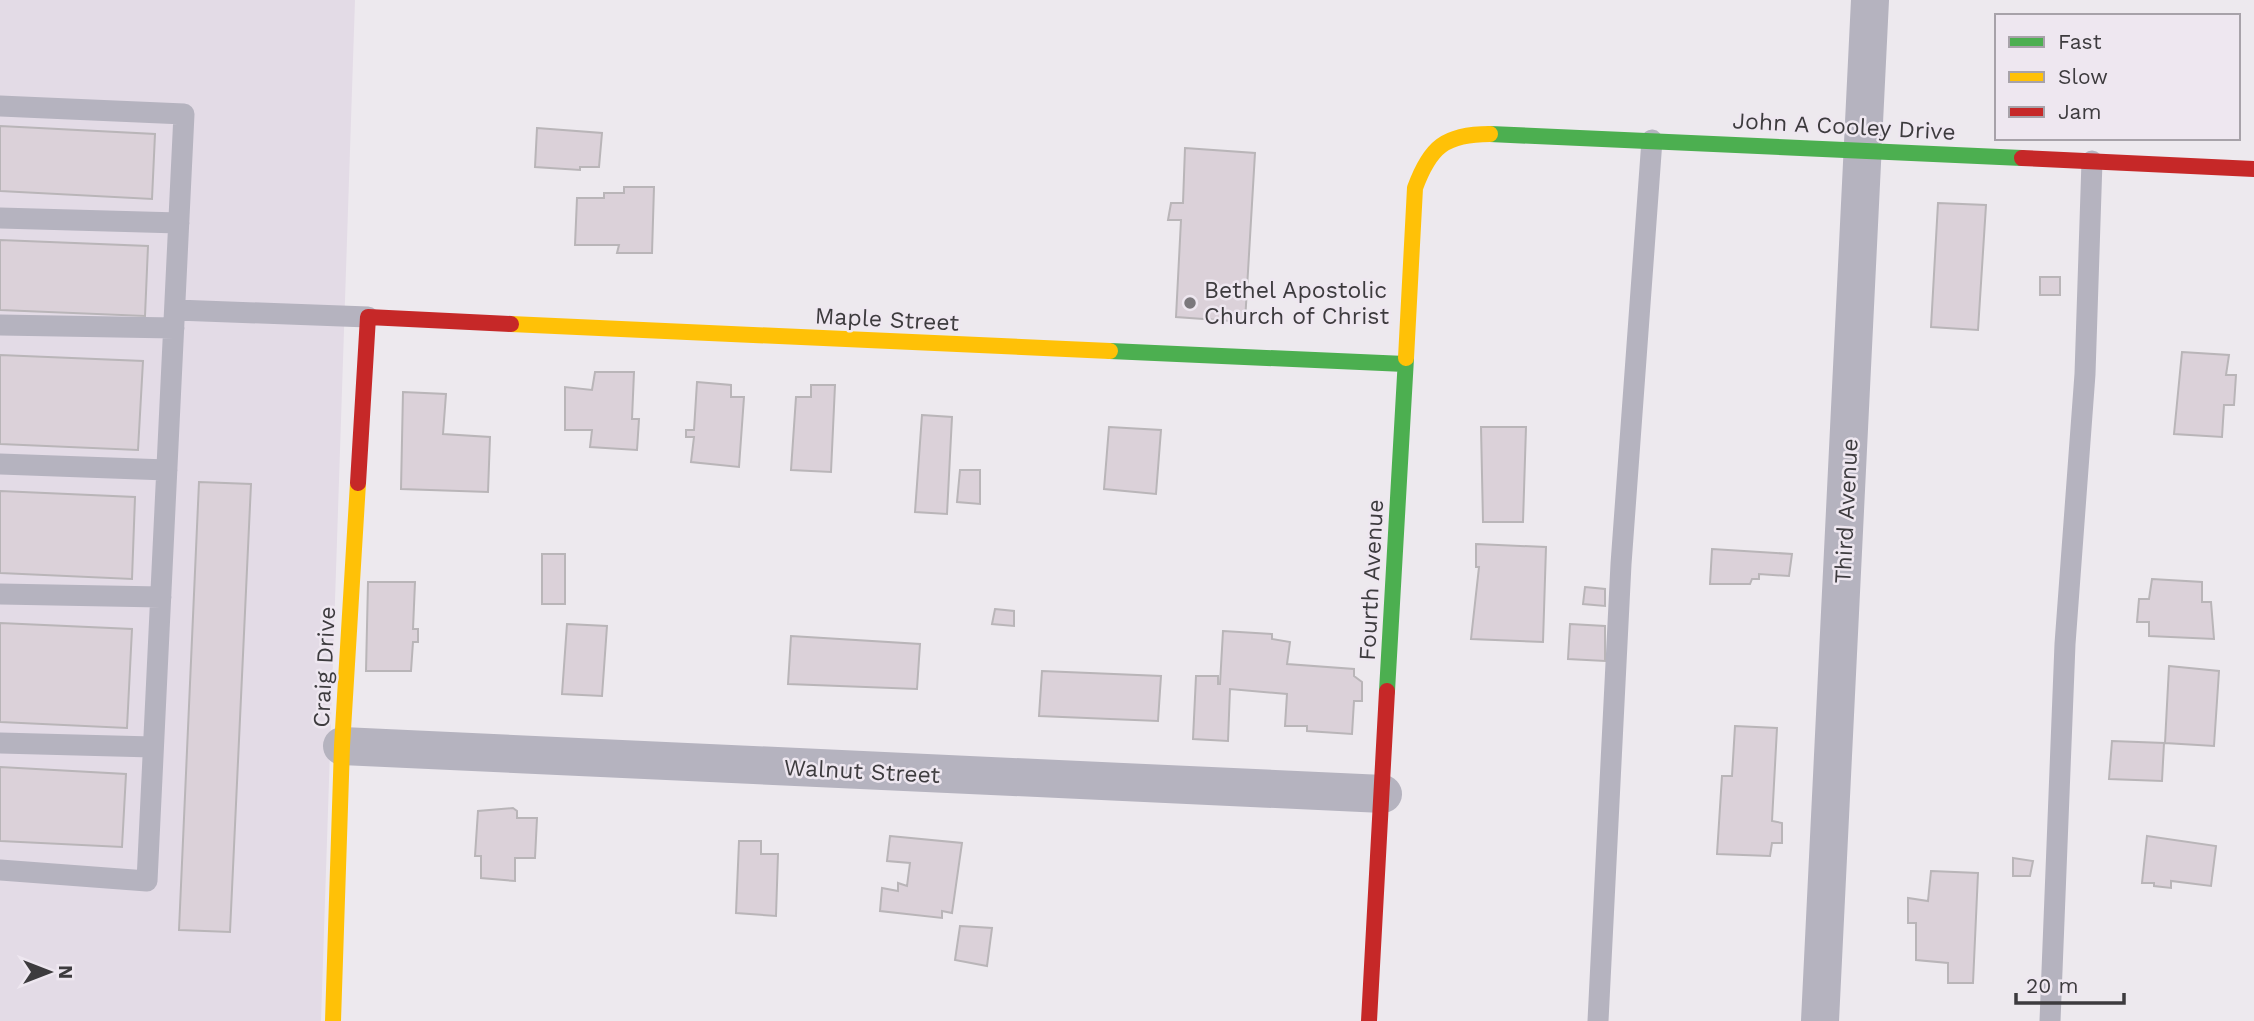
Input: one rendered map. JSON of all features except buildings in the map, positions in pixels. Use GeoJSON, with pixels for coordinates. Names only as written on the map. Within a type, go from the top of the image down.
{"type":"FeatureCollection","features":[{"type":"Feature","properties":{"kind":"street","name":"Third Avenue"},"geometry":{"type":"LineString","coordinates":[[1820,1021],[1870,0]]}},
{"type":"Feature","properties":{"kind":"street","name":"John A Cooley Drive"},"geometry":{"type":"LineString","coordinates":[[1435,146],[1459,135],[1521,134],[2254,169]]}},
{"type":"Feature","properties":{"kind":"street","name":"Fourth Avenue"},"geometry":{"type":"LineString","coordinates":[[1369,1021],[1415,188],[1420,170],[1435,146]]}},
{"type":"Feature","properties":{"kind":"street","name":"Maple Street"},"geometry":{"type":"LineString","coordinates":[[368,317],[1405,364]]}},
{"type":"Feature","properties":{"kind":"street","name":"Craig Drive"},"geometry":{"type":"LineString","coordinates":[[334,1021],[342,746],[368,317]]}},
{"type":"Feature","properties":{"kind":"street","name":"Walnut Street"},"geometry":{"type":"LineString","coordinates":[[342,746],[1383,794]]}},
{"type":"Feature","properties":{"kind":"lane"},"geometry":{"type":"LineString","coordinates":[[0,106],[184,114],[147,881],[0,870]]}},
{"type":"Feature","properties":{"kind":"lane"},"geometry":{"type":"LineString","coordinates":[[1598,1021],[1621,564],[1653,139]]}},
{"type":"Feature","properties":{"kind":"lane"},"geometry":{"type":"LineString","coordinates":[[2050,1021],[2065,644],[2085,374],[2092,161]]}},
{"type":"Feature","properties":{"kind":"lane"},"geometry":{"type":"LineString","coordinates":[[0,218],[179,223]]}},
{"type":"Feature","properties":{"kind":"lane"},"geometry":{"type":"LineString","coordinates":[[0,325],[175,319],[368,317]]}},
{"type":"Feature","properties":{"kind":"lane"},"geometry":{"type":"LineString","coordinates":[[0,464],[167,470]]}},
{"type":"Feature","properties":{"kind":"lane"},"geometry":{"type":"LineString","coordinates":[[0,594],[161,597]]}},
{"type":"Feature","properties":{"kind":"lane"},"geometry":{"type":"LineString","coordinates":[[0,743],[153,747]]}},
{"type":"Feature","properties":{"kind":"shaded area"},"geometry":{"type":"Polygon","coordinates":[[[0,0],[355,0],[321,1021],[0,1021],[0,0]]]}},
{"type":"Feature","properties":{"kind":"traffic: fast"},"geometry":{"type":"LineString","coordinates":[[1490,134],[2022,158]]}},
{"type":"Feature","properties":{"kind":"traffic: fast"},"geometry":{"type":"LineString","coordinates":[[1110,351],[1405,364]]}},
{"type":"Feature","properties":{"kind":"traffic: fast"},"geometry":{"type":"LineString","coordinates":[[1387,691],[1406,358]]}},
{"type":"Feature","properties":{"kind":"traffic: slow"},"geometry":{"type":"LineString","coordinates":[[1406,358],[1415,188],[1427,162],[1441,146],[1461,137],[1490,134]]}},
{"type":"Feature","properties":{"kind":"traffic: slow"},"geometry":{"type":"LineString","coordinates":[[511,324],[1110,351]]}},
{"type":"Feature","properties":{"kind":"traffic: slow"},"geometry":{"type":"LineString","coordinates":[[333,1021],[342,746],[358,483]]}},
{"type":"Feature","properties":{"kind":"traffic: jam"},"geometry":{"type":"LineString","coordinates":[[2022,158],[2254,169]]}},
{"type":"Feature","properties":{"kind":"traffic: jam"},"geometry":{"type":"LineString","coordinates":[[358,483],[368,317],[511,324]]}},
{"type":"Feature","properties":{"kind":"traffic: jam"},"geometry":{"type":"LineString","coordinates":[[1369,1021],[1387,691]]}},
{"type":"Feature","properties":{"kind":"place","name":"Bethel Apostolic Church of Christ"},"geometry":{"type":"Point","coordinates":[1190,303]}}]}
